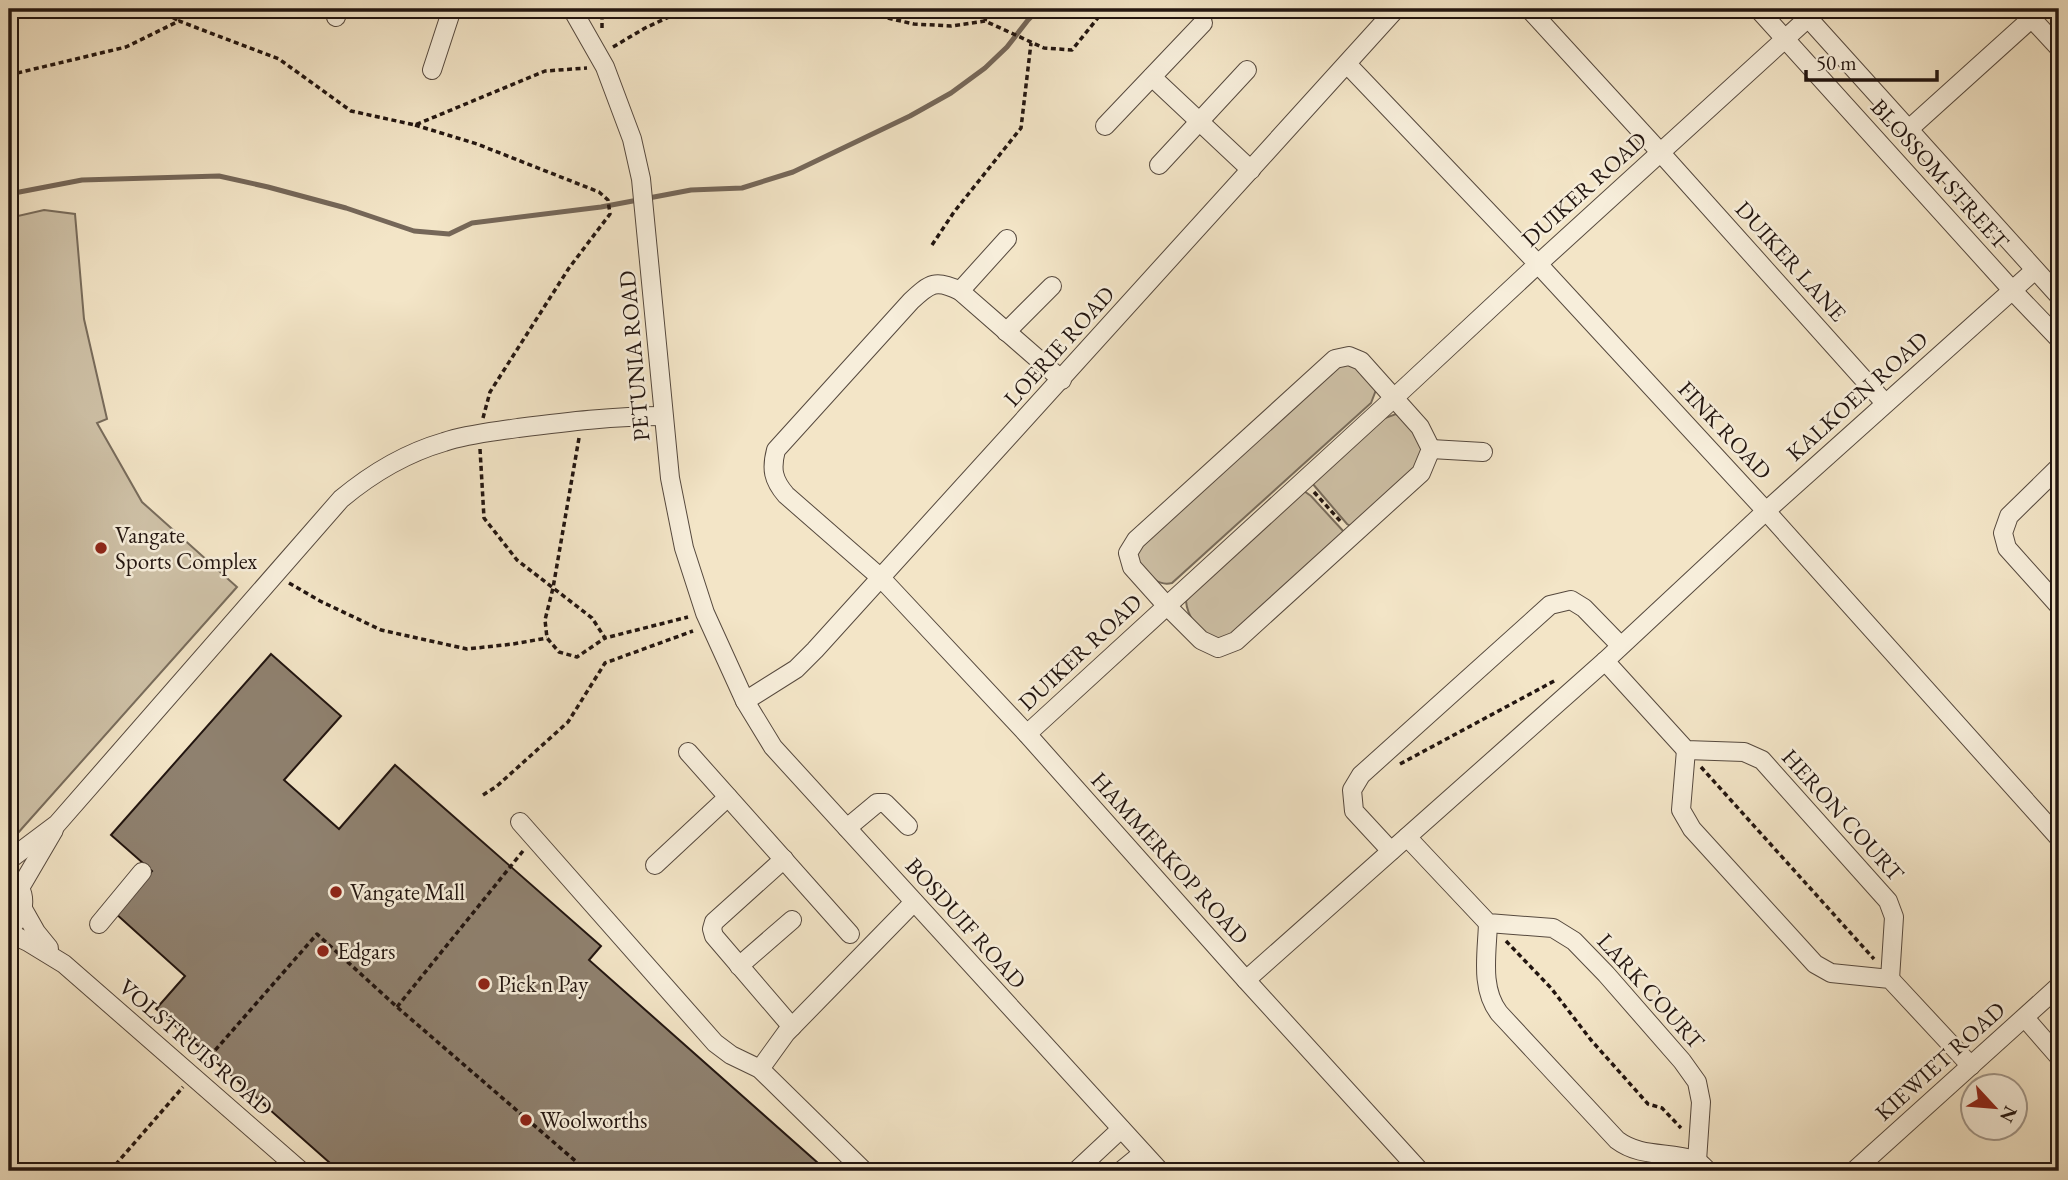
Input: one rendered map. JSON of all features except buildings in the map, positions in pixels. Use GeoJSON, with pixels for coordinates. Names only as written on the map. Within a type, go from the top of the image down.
{"type":"FeatureCollection","features":[{"type":"Feature","properties":{"kind":"street"},"geometry":{"type":"LineString","coordinates":[[432,69],[452,9]]}},
{"type":"Feature","properties":{"kind":"street","name":"PETUNIA ROAD"},"geometry":{"type":"LineString","coordinates":[[572,9],[606,67],[632,139],[641,179],[647,231],[670,478],[684,548],[705,613],[745,701]]}},
{"type":"Feature","properties":{"kind":"street","name":"LOERIE ROAD"},"geometry":{"type":"LineString","coordinates":[[745,701],[796,669],[1062,380],[1396,9]]}},
{"type":"Feature","properties":{"kind":"street","name":"DUIKER LANE"},"geometry":{"type":"LineString","coordinates":[[1529,9],[1885,403]]}},
{"type":"Feature","properties":{"kind":"street","name":"BLOSSOM STREET"},"geometry":{"type":"LineString","coordinates":[[1758,9],[2059,339]]}},
{"type":"Feature","properties":{"kind":"street"},"geometry":{"type":"LineString","coordinates":[[1909,129],[2027,13],[2059,48]]}},
{"type":"Feature","properties":{"kind":"street","name":"DUIKER ROAD"},"geometry":{"type":"LineString","coordinates":[[1027,734],[1660,152],[1786,40],[1804,14]]}},
{"type":"Feature","properties":{"kind":"street","name":"BLOSSOM STREET"},"geometry":{"type":"LineString","coordinates":[[1804,14],[2059,296]]}},
{"type":"Feature","properties":{"kind":"street"},"geometry":{"type":"LineString","coordinates":[[1105,126],[1203,23]]}},
{"type":"Feature","properties":{"kind":"street","name":"FINK ROAD"},"geometry":{"type":"LineString","coordinates":[[1347,64],[1538,264],[1766,511],[2059,838]]}},
{"type":"Feature","properties":{"kind":"street"},"geometry":{"type":"LineString","coordinates":[[1158,165],[1247,70]]}},
{"type":"Feature","properties":{"kind":"street"},"geometry":{"type":"LineString","coordinates":[[1152,77],[1251,170]]}},
{"type":"Feature","properties":{"kind":"street"},"geometry":{"type":"LineString","coordinates":[[1007,239],[960,291],[1062,380]]}},
{"type":"Feature","properties":{"kind":"street","name":"KALKOEN ROAD"},"geometry":{"type":"LineString","coordinates":[[1246,980],[1605,661],[1766,511],[2035,270]]}},
{"type":"Feature","properties":{"kind":"street","name":"HAMMERKOP ROAD"},"geometry":{"type":"LineString","coordinates":[[960,291],[944,283],[933,284],[924,289],[776,450],[772,466],[778,486],[881,578],[1027,734],[1419,1171]]}},
{"type":"Feature","properties":{"kind":"street"},"geometry":{"type":"LineString","coordinates":[[1006,332],[1052,286]]}},
{"type":"Feature","properties":{"kind":"street","name":"DUIKER ROAD"},"geometry":{"type":"LineString","coordinates":[[1349,356],[1362,361],[1395,397],[1420,427],[1430,449],[1421,473],[1236,641],[1218,648],[1201,640],[1132,567],[1129,553],[1136,540],[1335,359],[1349,356]]}},
{"type":"Feature","properties":{"kind":"street"},"geometry":{"type":"LineString","coordinates":[[9,931],[23,909],[24,898],[15,882],[57,824],[341,499],[359,484],[413,453],[479,434],[582,420],[663,416]]}},
{"type":"Feature","properties":{"kind":"street"},"geometry":{"type":"LineString","coordinates":[[1430,449],[1483,452]]}},
{"type":"Feature","properties":{"kind":"street"},"geometry":{"type":"LineString","coordinates":[[2059,467],[2009,516],[2003,533],[2007,548],[2059,606]]}},
{"type":"Feature","properties":{"kind":"street"},"geometry":{"type":"LineString","coordinates":[[1391,852],[1354,811],[1352,790],[1360,775],[1550,605],[1571,600],[1584,608],[1620,645]]}},
{"type":"Feature","properties":{"kind":"street"},"geometry":{"type":"LineString","coordinates":[[1605,661],[1686,750],[1681,810],[1692,829],[1815,964],[1831,973],[1890,979],[1971,1066]]}},
{"type":"Feature","properties":{"kind":"street","name":"BOSDUIF ROAD"},"geometry":{"type":"LineString","coordinates":[[745,701],[773,747],[1160,1171]]}},
{"type":"Feature","properties":{"kind":"street","name":"HERON COURT"},"geometry":{"type":"LineString","coordinates":[[1686,750],[1744,752],[1762,760],[1888,901],[1894,917],[1890,979]]}},
{"type":"Feature","properties":{"kind":"street"},"geometry":{"type":"LineString","coordinates":[[688,752],[850,934]]}},
{"type":"Feature","properties":{"kind":"street"},"geometry":{"type":"LineString","coordinates":[[655,865],[728,797]]}},
{"type":"Feature","properties":{"kind":"street"},"geometry":{"type":"LineString","coordinates":[[847,828],[881,802],[908,826]]}},
{"type":"Feature","properties":{"kind":"street"},"geometry":{"type":"LineString","coordinates":[[520,822],[715,1043],[731,1055],[760,1069],[863,1171]]}},
{"type":"Feature","properties":{"kind":"street"},"geometry":{"type":"LineString","coordinates":[[9,860],[57,824]]}},
{"type":"Feature","properties":{"kind":"street"},"geometry":{"type":"LineString","coordinates":[[1408,837],[1488,923]]}},
{"type":"Feature","properties":{"kind":"street"},"geometry":{"type":"LineString","coordinates":[[784,859],[715,922],[712,929],[715,936],[792,1027]]}},
{"type":"Feature","properties":{"kind":"street"},"geometry":{"type":"LineString","coordinates":[[99,924],[142,872]]}},
{"type":"Feature","properties":{"kind":"street"},"geometry":{"type":"LineString","coordinates":[[760,1069],[770,1052],[792,1027],[914,902]]}},
{"type":"Feature","properties":{"kind":"street","name":"VOLSTRUIS ROAD"},"geometry":{"type":"LineString","coordinates":[[23,909],[36,932],[58,959],[301,1171]]}},
{"type":"Feature","properties":{"kind":"street"},"geometry":{"type":"LineString","coordinates":[[739,965],[792,920]]}},
{"type":"Feature","properties":{"kind":"street","name":"LARK COURT"},"geometry":{"type":"LineString","coordinates":[[1488,923],[1553,928],[1574,941],[1606,974],[1697,1082],[1701,1102],[1703,1166],[1633,1150],[1617,1140],[1499,1013],[1491,1002],[1486,979],[1488,923]]}},
{"type":"Feature","properties":{"kind":"street","name":"VOLSTRUIS ROAD"},"geometry":{"type":"LineString","coordinates":[[9,931],[58,959]]}},
{"type":"Feature","properties":{"kind":"street","name":"KIEWIET ROAD"},"geometry":{"type":"LineString","coordinates":[[1854,1171],[2059,986]]}},
{"type":"Feature","properties":{"kind":"street"},"geometry":{"type":"LineString","coordinates":[[2025,1018],[2059,1057]]}},
{"type":"Feature","properties":{"kind":"street"},"geometry":{"type":"LineString","coordinates":[[1076,1171],[1121,1129]]}},
{"type":"Feature","properties":{"kind":"street"},"geometry":{"type":"LineString","coordinates":[[1121,1171],[1143,1153]]}},
{"type":"Feature","properties":{"kind":"path"},"geometry":{"type":"LineString","coordinates":[[158,9],[179,21],[279,59],[351,111],[415,125],[477,144],[584,185],[600,192],[608,200],[610,214],[569,268],[490,392],[479,434],[484,518],[517,560],[592,618],[605,638]]}},
{"type":"Feature","properties":{"kind":"path"},"geometry":{"type":"LineString","coordinates":[[602,9],[602,31]]}},
{"type":"Feature","properties":{"kind":"path"},"geometry":{"type":"LineString","coordinates":[[612,47],[682,11],[708,9]]}},
{"type":"Feature","properties":{"kind":"path"},"geometry":{"type":"LineString","coordinates":[[874,9],[883,17],[914,23],[951,26],[985,21],[1044,48],[1072,50],[1105,9]]}},
{"type":"Feature","properties":{"kind":"path"},"geometry":{"type":"LineString","coordinates":[[985,21],[988,9]]}},
{"type":"Feature","properties":{"kind":"path"},"geometry":{"type":"LineString","coordinates":[[9,75],[126,47],[179,21]]}},
{"type":"Feature","properties":{"kind":"path"},"geometry":{"type":"LineString","coordinates":[[932,245],[954,212],[1021,128],[1031,43]]}},
{"type":"Feature","properties":{"kind":"path"},"geometry":{"type":"LineString","coordinates":[[415,125],[545,71],[591,68]]}},
{"type":"Feature","properties":{"kind":"path"},"geometry":{"type":"LineString","coordinates":[[582,420],[545,620],[548,638],[559,652],[577,657],[605,638],[688,617]]}},
{"type":"Feature","properties":{"kind":"path"},"geometry":{"type":"LineString","coordinates":[[1308,485],[1348,529]]}},
{"type":"Feature","properties":{"kind":"path"},"geometry":{"type":"LineString","coordinates":[[275,574],[320,601],[382,630],[405,636],[467,649],[548,638]]}},
{"type":"Feature","properties":{"kind":"path"},"geometry":{"type":"LineString","coordinates":[[483,795],[497,786],[568,722],[605,663],[693,631]]}},
{"type":"Feature","properties":{"kind":"path"},"geometry":{"type":"LineString","coordinates":[[1401,764],[1559,678]]}},
{"type":"Feature","properties":{"kind":"path"},"geometry":{"type":"LineString","coordinates":[[1686,750],[1890,979]]}},
{"type":"Feature","properties":{"kind":"path"},"geometry":{"type":"LineString","coordinates":[[397,1007],[533,838]]}},
{"type":"Feature","properties":{"kind":"path"},"geometry":{"type":"LineString","coordinates":[[1488,923],[1551,988],[1591,1040],[1648,1104],[1662,1108],[1681,1129]]}},
{"type":"Feature","properties":{"kind":"path"},"geometry":{"type":"LineString","coordinates":[[110,1171],[317,934],[587,1171]]}},
{"type":"Feature","properties":{"kind":"shaded area","name":"Vangate Sports Complex"},"geometry":{"type":"Polygon","coordinates":[[[44,210],[75,214],[84,319],[107,419],[97,423],[142,502],[237,587],[9,843],[9,218],[44,210]]]}},
{"type":"Feature","properties":{"kind":"shaded area"},"geometry":{"type":"Polygon","coordinates":[[[1353,363],[1376,390],[1371,403],[1172,583],[1161,583],[1153,578],[1138,561],[1139,545],[1338,365],[1353,363]]]}},
{"type":"Feature","properties":{"kind":"shaded area"},"geometry":{"type":"Polygon","coordinates":[[[1396,414],[1405,420],[1425,444],[1421,465],[1352,527],[1312,483],[1385,418],[1396,414]]]}},
{"type":"Feature","properties":{"kind":"shaded area"},"geometry":{"type":"Polygon","coordinates":[[[1304,491],[1345,533],[1231,637],[1216,639],[1208,636],[1191,618],[1186,601],[1304,491]]]}},
{"type":"Feature","properties":{"kind":"waterway"},"geometry":{"type":"LineString","coordinates":[[9,194],[82,180],[219,176],[346,208],[414,231],[449,234],[472,223],[601,207],[691,190],[742,188],[793,172],[910,116],[951,93],[985,68],[1039,9]]}},
{"type":"Feature","properties":{"kind":"place","name":"Vangate Sports Complex"},"geometry":{"type":"Point","coordinates":[101,548]}},
{"type":"Feature","properties":{"kind":"place","name":"Vangate Mall"},"geometry":{"type":"Point","coordinates":[336,892]}},
{"type":"Feature","properties":{"kind":"place","name":"Edgars"},"geometry":{"type":"Point","coordinates":[323,951]}},
{"type":"Feature","properties":{"kind":"place","name":"Pick n Pay"},"geometry":{"type":"Point","coordinates":[484,984]}},
{"type":"Feature","properties":{"kind":"place","name":"Woolworths"},"geometry":{"type":"Point","coordinates":[526,1120]}}]}
